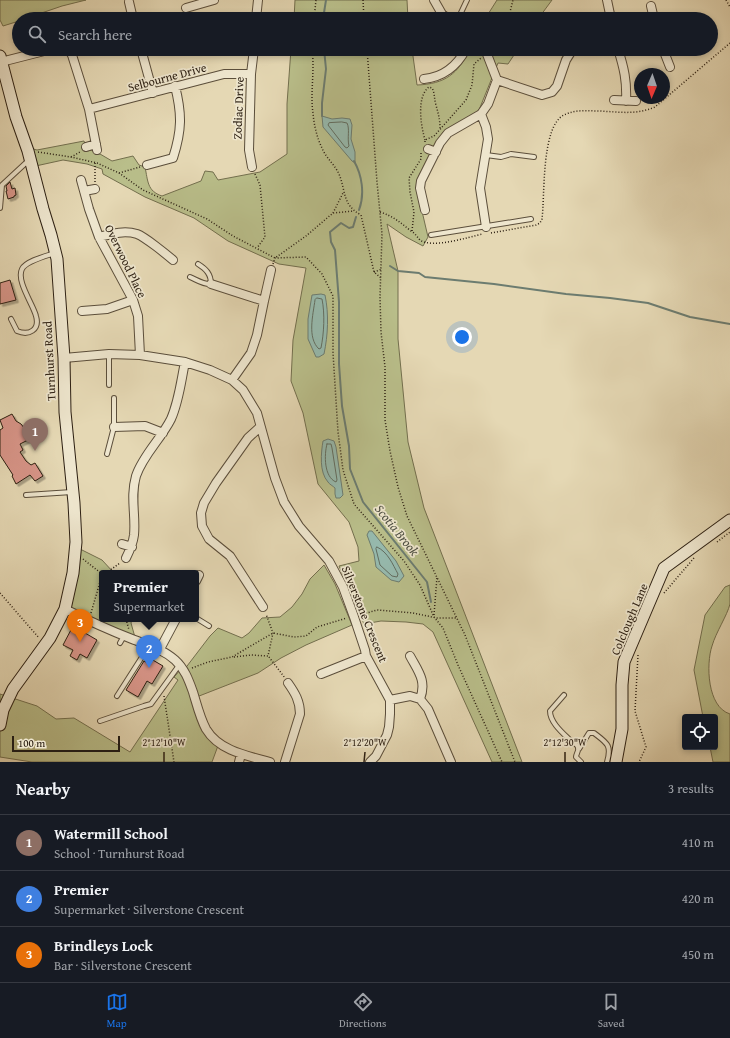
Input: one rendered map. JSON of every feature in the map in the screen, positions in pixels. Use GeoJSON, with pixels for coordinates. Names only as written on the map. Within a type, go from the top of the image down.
{"type":"FeatureCollection","features":[{"type":"Feature","properties":{"kind":"street"},"geometry":{"type":"LineString","coordinates":[[186,8],[214,0]]}},
{"type":"Feature","properties":{"kind":"street"},"geometry":{"type":"LineString","coordinates":[[257,12],[258,0]]}},
{"type":"Feature","properties":{"kind":"street"},"geometry":{"type":"LineString","coordinates":[[434,0],[441,12]]}},
{"type":"Feature","properties":{"kind":"street"},"geometry":{"type":"LineString","coordinates":[[607,0],[610,12]]}},
{"type":"Feature","properties":{"kind":"street"},"geometry":{"type":"LineString","coordinates":[[129,2],[131,12]]}},
{"type":"Feature","properties":{"kind":"street"},"geometry":{"type":"LineString","coordinates":[[200,4],[203,12]]}},
{"type":"Feature","properties":{"kind":"street"},"geometry":{"type":"LineString","coordinates":[[651,6],[652,12]]}},
{"type":"Feature","properties":{"kind":"street"},"geometry":{"type":"LineString","coordinates":[[1,59],[16,56]]}},
{"type":"Feature","properties":{"kind":"street"},"geometry":{"type":"LineString","coordinates":[[72,56],[89,109],[97,147],[86,147]]}},
{"type":"Feature","properties":{"kind":"street"},"geometry":{"type":"LineString","coordinates":[[143,56],[153,93]]}},
{"type":"Feature","properties":{"kind":"street","name":"Zodiac Drive"},"geometry":{"type":"LineString","coordinates":[[252,167],[248,150],[253,56]]}},
{"type":"Feature","properties":{"kind":"street"},"geometry":{"type":"LineString","coordinates":[[424,79],[438,77],[456,62],[461,56]]}},
{"type":"Feature","properties":{"kind":"street"},"geometry":{"type":"LineString","coordinates":[[425,210],[420,184],[436,152],[448,133],[481,114],[488,104],[497,80],[488,56]]}},
{"type":"Feature","properties":{"kind":"street"},"geometry":{"type":"LineString","coordinates":[[497,80],[542,95],[552,92],[557,86],[568,56]]}},
{"type":"Feature","properties":{"kind":"street"},"geometry":{"type":"LineString","coordinates":[[620,56],[627,84],[626,101]]}},
{"type":"Feature","properties":{"kind":"street"},"geometry":{"type":"LineString","coordinates":[[666,56],[670,67]]}},
{"type":"Feature","properties":{"kind":"street","name":"Turnhurst Road"},"geometry":{"type":"LineString","coordinates":[[0,725],[3,710],[13,690],[50,638],[65,609],[76,553],[76,532],[65,412],[64,358],[55,253],[1,59]]}},
{"type":"Feature","properties":{"kind":"street","name":"Selbourne Drive"},"geometry":{"type":"LineString","coordinates":[[89,109],[224,74],[251,74]]}},
{"type":"Feature","properties":{"kind":"street"},"geometry":{"type":"LineString","coordinates":[[147,165],[173,158],[179,138],[181,120],[175,86]]}},
{"type":"Feature","properties":{"kind":"street"},"geometry":{"type":"LineString","coordinates":[[614,100],[634,101]]}},
{"type":"Feature","properties":{"kind":"street"},"geometry":{"type":"LineString","coordinates":[[481,114],[486,127],[488,139],[480,188],[486,227]]}},
{"type":"Feature","properties":{"kind":"street"},"geometry":{"type":"LineString","coordinates":[[424,149],[436,152]]}},
{"type":"Feature","properties":{"kind":"street","name":"Overwood Place"},"geometry":{"type":"LineString","coordinates":[[81,180],[99,237],[133,300],[138,316],[140,355]]}},
{"type":"Feature","properties":{"kind":"street"},"geometry":{"type":"LineString","coordinates":[[84,191],[95,189]]}},
{"type":"Feature","properties":{"kind":"street"},"geometry":{"type":"LineString","coordinates":[[99,237],[117,232],[137,234],[162,250],[173,260]]}},
{"type":"Feature","properties":{"kind":"street"},"geometry":{"type":"LineString","coordinates":[[232,380],[251,353],[257,335],[271,270]]}},
{"type":"Feature","properties":{"kind":"street"},"geometry":{"type":"LineString","coordinates":[[212,284],[264,301]]}},
{"type":"Feature","properties":{"kind":"street"},"geometry":{"type":"LineString","coordinates":[[88,309],[106,309],[133,300]]}},
{"type":"Feature","properties":{"kind":"street","name":"Silverstone Crescent"},"geometry":{"type":"LineString","coordinates":[[64,358],[109,354],[140,355],[185,362],[210,370],[232,380],[243,390],[257,413],[275,478],[284,502],[299,526],[329,561],[343,587],[354,616],[366,656],[390,700],[389,727],[387,735],[376,756],[370,762]]}},
{"type":"Feature","properties":{"kind":"street"},"geometry":{"type":"LineString","coordinates":[[126,558],[132,547],[134,534],[132,503],[135,478],[140,466],[163,433],[177,406],[185,362]]}},
{"type":"Feature","properties":{"kind":"street"},"geometry":{"type":"LineString","coordinates":[[114,427],[145,426],[163,433]]}},
{"type":"Feature","properties":{"kind":"street"},"geometry":{"type":"LineString","coordinates":[[260,428],[248,438],[216,482],[204,503],[201,513],[202,526],[210,539],[230,556],[263,607]]}},
{"type":"Feature","properties":{"kind":"street","name":"Colclough Lane"},"geometry":{"type":"LineString","coordinates":[[614,762],[622,729],[622,686],[624,662],[664,568],[730,520]]}},
{"type":"Feature","properties":{"kind":"street"},"geometry":{"type":"LineString","coordinates":[[122,544],[132,547]]}},
{"type":"Feature","properties":{"kind":"street"},"geometry":{"type":"LineString","coordinates":[[65,609],[122,639],[160,649],[182,668],[200,716],[210,734],[222,745],[241,754],[270,762]]}},
{"type":"Feature","properties":{"kind":"street"},"geometry":{"type":"LineString","coordinates":[[160,649],[174,622]]}},
{"type":"Feature","properties":{"kind":"street"},"geometry":{"type":"LineString","coordinates":[[321,674],[366,656]]}},
{"type":"Feature","properties":{"kind":"street"},"geometry":{"type":"LineString","coordinates":[[410,656],[422,677],[423,691],[420,699]]}},
{"type":"Feature","properties":{"kind":"street"},"geometry":{"type":"LineString","coordinates":[[285,762],[300,714],[300,706],[297,697],[288,682]]}},
{"type":"Feature","properties":{"kind":"street"},"geometry":{"type":"LineString","coordinates":[[390,700],[410,696],[420,699],[428,709],[452,762]]}},
{"type":"Feature","properties":{"kind":"street"},"geometry":{"type":"LineString","coordinates":[[238,762],[241,754]]}},
{"type":"Feature","properties":{"kind":"lane"},"geometry":{"type":"LineString","coordinates":[[461,12],[467,0]]}},
{"type":"Feature","properties":{"kind":"lane"},"geometry":{"type":"LineString","coordinates":[[486,155],[501,156],[511,154],[534,157]]}},
{"type":"Feature","properties":{"kind":"lane"},"geometry":{"type":"LineString","coordinates":[[0,208],[2,185],[28,155]]}},
{"type":"Feature","properties":{"kind":"lane"},"geometry":{"type":"LineString","coordinates":[[432,234],[531,219]]}},
{"type":"Feature","properties":{"kind":"lane"},"geometry":{"type":"LineString","coordinates":[[10,318],[17,331],[24,334],[33,331],[37,325],[36,316],[21,279],[21,270],[25,265],[55,253]]}},
{"type":"Feature","properties":{"kind":"lane"},"geometry":{"type":"LineString","coordinates":[[190,277],[202,283],[212,284],[207,269],[198,264]]}},
{"type":"Feature","properties":{"kind":"lane"},"geometry":{"type":"LineString","coordinates":[[109,354],[109,385]]}},
{"type":"Feature","properties":{"kind":"lane"},"geometry":{"type":"LineString","coordinates":[[107,454],[114,427],[114,398]]}},
{"type":"Feature","properties":{"kind":"lane"},"geometry":{"type":"LineString","coordinates":[[26,495],[72,492]]}},
{"type":"Feature","properties":{"kind":"lane"},"geometry":{"type":"LineString","coordinates":[[199,620],[209,626]]}},
{"type":"Feature","properties":{"kind":"lane"},"geometry":{"type":"LineString","coordinates":[[117,696],[149,645]]}},
{"type":"Feature","properties":{"kind":"lane"},"geometry":{"type":"LineString","coordinates":[[100,721],[151,704],[182,668]]}},
{"type":"Feature","properties":{"kind":"lane"},"geometry":{"type":"LineString","coordinates":[[564,695],[550,711],[550,715],[553,722],[572,742],[578,746],[579,749]]}},
{"type":"Feature","properties":{"kind":"lane"},"geometry":{"type":"LineString","coordinates":[[581,762],[576,757],[579,749],[589,734],[594,733],[608,745],[614,762]]}},
{"type":"Feature","properties":{"kind":"path"},"geometry":{"type":"LineString","coordinates":[[315,12],[316,0]]}},
{"type":"Feature","properties":{"kind":"path"},"geometry":{"type":"LineString","coordinates":[[363,0],[364,12]]}},
{"type":"Feature","properties":{"kind":"path"},"geometry":{"type":"LineString","coordinates":[[510,12],[513,0]]}},
{"type":"Feature","properties":{"kind":"path"},"geometry":{"type":"LineString","coordinates":[[726,0],[730,7]]}},
{"type":"Feature","properties":{"kind":"path"},"geometry":{"type":"LineString","coordinates":[[718,53],[730,43]]}},
{"type":"Feature","properties":{"kind":"path"},"geometry":{"type":"LineString","coordinates":[[313,56],[312,112],[315,127],[322,149],[339,173],[343,192],[354,211],[361,215],[374,272],[381,278]]}},
{"type":"Feature","properties":{"kind":"path"},"geometry":{"type":"LineString","coordinates":[[368,56],[382,234],[381,332],[385,367],[385,420],[390,451],[402,504],[457,618],[514,762]]}},
{"type":"Feature","properties":{"kind":"path"},"geometry":{"type":"LineString","coordinates":[[425,140],[434,136],[466,100],[472,85],[474,64],[481,56]]}},
{"type":"Feature","properties":{"kind":"path"},"geometry":{"type":"LineString","coordinates":[[380,212],[400,221],[420,240],[428,243],[532,226],[540,223],[543,216],[546,160],[551,131],[556,120],[563,115],[576,110],[646,111],[654,107],[715,56]]}},
{"type":"Feature","properties":{"kind":"path"},"geometry":{"type":"LineString","coordinates":[[412,231],[414,212],[409,178],[421,159],[424,149],[425,140],[420,112],[426,90],[429,87],[434,91],[436,105],[439,110],[440,129]]}},
{"type":"Feature","properties":{"kind":"path"},"geometry":{"type":"LineString","coordinates":[[71,157],[86,147]]}},
{"type":"Feature","properties":{"kind":"path"},"geometry":{"type":"LineString","coordinates":[[28,155],[71,157],[94,163],[118,173],[143,190],[207,219],[233,236],[275,258],[306,257],[322,274],[333,296],[333,353],[338,432],[345,477],[354,504],[404,561],[420,585],[434,617],[443,628],[502,762]]}},
{"type":"Feature","properties":{"kind":"path"},"geometry":{"type":"LineString","coordinates":[[94,163],[95,189]]}},
{"type":"Feature","properties":{"kind":"path"},"geometry":{"type":"LineString","coordinates":[[118,173],[147,165]]}},
{"type":"Feature","properties":{"kind":"path"},"geometry":{"type":"LineString","coordinates":[[252,167],[260,185],[265,236],[257,248]]}},
{"type":"Feature","properties":{"kind":"path"},"geometry":{"type":"LineString","coordinates":[[271,270],[275,258],[306,236],[334,213],[343,192]]}},
{"type":"Feature","properties":{"kind":"path"},"geometry":{"type":"LineString","coordinates":[[334,213],[354,211]]}},
{"type":"Feature","properties":{"kind":"path"},"geometry":{"type":"LineString","coordinates":[[374,272],[382,269]]}},
{"type":"Feature","properties":{"kind":"path"},"geometry":{"type":"LineString","coordinates":[[712,546],[730,532]]}},
{"type":"Feature","properties":{"kind":"path"},"geometry":{"type":"LineString","coordinates":[[76,553],[99,572]]}},
{"type":"Feature","properties":{"kind":"path"},"geometry":{"type":"LineString","coordinates":[[660,597],[699,554]]}},
{"type":"Feature","properties":{"kind":"path"},"geometry":{"type":"LineString","coordinates":[[110,570],[126,558]]}},
{"type":"Feature","properties":{"kind":"path"},"geometry":{"type":"LineString","coordinates":[[434,617],[437,576]]}},
{"type":"Feature","properties":{"kind":"path"},"geometry":{"type":"LineString","coordinates":[[88,621],[99,590]]}},
{"type":"Feature","properties":{"kind":"path"},"geometry":{"type":"LineString","coordinates":[[0,593],[45,645]]}},
{"type":"Feature","properties":{"kind":"path"},"geometry":{"type":"LineString","coordinates":[[263,607],[273,633],[268,656]]}},
{"type":"Feature","properties":{"kind":"path"},"geometry":{"type":"LineString","coordinates":[[232,658],[273,633],[294,637],[306,636],[317,627],[324,624],[377,610],[413,613],[434,617],[457,618]]}},
{"type":"Feature","properties":{"kind":"path"},"geometry":{"type":"LineString","coordinates":[[638,652],[635,711],[646,747],[639,762]]}},
{"type":"Feature","properties":{"kind":"path"},"geometry":{"type":"LineString","coordinates":[[182,668],[252,655],[268,656],[288,682]]}},
{"type":"Feature","properties":{"kind":"path"},"geometry":{"type":"LineString","coordinates":[[164,696],[174,762]]}},
{"type":"Feature","properties":{"kind":"green space"},"geometry":{"type":"Polygon","coordinates":[[[0,0],[86,0],[44,12],[12,12],[12,23],[3,26],[0,20],[0,0]]]}},
{"type":"Feature","properties":{"kind":"green space"},"geometry":{"type":"Polygon","coordinates":[[[295,0],[407,0],[408,12],[294,12],[295,0]]]}},
{"type":"Feature","properties":{"kind":"green space"},"geometry":{"type":"Polygon","coordinates":[[[497,0],[552,0],[543,12],[489,12],[497,0]]]}},
{"type":"Feature","properties":{"kind":"green space"},"geometry":{"type":"Polygon","coordinates":[[[290,56],[413,56],[417,85],[443,80],[450,76],[461,65],[466,56],[513,56],[508,64],[498,63],[479,110],[467,119],[444,131],[433,148],[417,180],[418,194],[428,237],[423,246],[387,224],[398,271],[398,339],[408,442],[424,508],[522,762],[492,762],[433,632],[423,624],[406,622],[381,621],[364,624],[339,566],[359,561],[358,547],[349,522],[318,484],[303,413],[291,381],[293,340],[306,268],[279,264],[228,241],[194,218],[145,197],[103,174],[102,169],[87,164],[63,160],[31,167],[26,147],[37,150],[84,141],[87,151],[92,150],[96,154],[100,154],[112,161],[133,156],[139,165],[145,167],[149,185],[153,191],[162,196],[201,181],[205,171],[213,172],[218,180],[260,172],[287,154],[287,104],[290,56]]]}},
{"type":"Feature","properties":{"kind":"green space"},"geometry":{"type":"Polygon","coordinates":[[[76,547],[102,560],[111,570],[99,570],[99,622],[131,622],[136,641],[65,609],[76,547]]]}},
{"type":"Feature","properties":{"kind":"green space"},"geometry":{"type":"Polygon","coordinates":[[[324,565],[335,584],[352,625],[306,645],[281,658],[258,673],[194,698],[200,716],[219,743],[212,762],[32,762],[0,757],[0,694],[37,706],[56,719],[74,718],[130,752],[178,680],[174,677],[182,668],[184,670],[218,628],[242,638],[249,633],[262,618],[280,617],[292,607],[302,594],[310,579],[324,565]]]}},
{"type":"Feature","properties":{"kind":"green space"},"geometry":{"type":"Polygon","coordinates":[[[730,585],[730,604],[712,646],[709,674],[710,684],[717,703],[722,710],[730,714],[730,762],[713,762],[711,750],[718,750],[718,714],[702,714],[694,670],[705,615],[725,587],[730,585]]]}},
{"type":"Feature","properties":{"kind":"water"},"geometry":{"type":"Polygon","coordinates":[[[322,116],[332,119],[350,119],[352,125],[351,139],[355,152],[355,163],[323,127],[322,116]]]}},
{"type":"Feature","properties":{"kind":"water"},"geometry":{"type":"Polygon","coordinates":[[[312,295],[325,295],[327,332],[324,354],[316,357],[308,339],[308,319],[312,295]]]}},
{"type":"Feature","properties":{"kind":"water"},"geometry":{"type":"Polygon","coordinates":[[[328,439],[334,441],[336,447],[343,495],[340,498],[336,498],[335,488],[329,484],[323,473],[321,457],[323,441],[328,439]]]}},
{"type":"Feature","properties":{"kind":"water"},"geometry":{"type":"Polygon","coordinates":[[[369,531],[372,531],[396,561],[404,576],[399,582],[391,580],[376,567],[374,554],[367,535],[369,531]]]}},
{"type":"Feature","properties":{"kind":"building"},"geometry":{"type":"Polygon","coordinates":[[[10,182],[12,189],[15,188],[16,195],[8,199],[6,186],[10,182]]]}},
{"type":"Feature","properties":{"kind":"building"},"geometry":{"type":"Polygon","coordinates":[[[10,280],[16,300],[0,304],[0,283],[10,280]]]}},
{"type":"Feature","properties":{"kind":"building"},"geometry":{"type":"Polygon","coordinates":[[[12,414],[16,421],[21,424],[32,438],[20,444],[23,450],[20,452],[26,461],[31,465],[35,463],[43,476],[35,481],[30,475],[16,484],[12,476],[13,475],[0,455],[0,430],[3,428],[0,420],[12,414]]]}},
{"type":"Feature","properties":{"kind":"building"},"geometry":{"type":"Polygon","coordinates":[[[73,626],[97,640],[87,658],[80,654],[77,660],[70,656],[73,650],[63,645],[73,626]]]}},
{"type":"Feature","properties":{"kind":"building"},"geometry":{"type":"Polygon","coordinates":[[[151,659],[163,666],[152,684],[147,681],[138,697],[126,690],[144,661],[148,663],[151,659]]]}},
{"type":"Feature","properties":{"kind":"waterway"},"geometry":{"type":"LineString","coordinates":[[324,12],[326,0]]}},
{"type":"Feature","properties":{"kind":"waterway"},"geometry":{"type":"LineString","coordinates":[[322,116],[326,69],[325,56]]}},
{"type":"Feature","properties":{"kind":"waterway"},"geometry":{"type":"LineString","coordinates":[[354,161],[357,166],[362,185],[362,198],[359,210]]}},
{"type":"Feature","properties":{"kind":"waterway","name":"Scotia Brook"},"geometry":{"type":"LineString","coordinates":[[356,217],[353,227],[349,228],[341,223],[330,232],[331,242],[335,250],[339,302],[339,364],[342,406],[349,446],[350,469],[363,502],[427,582],[431,602]]}},
{"type":"Feature","properties":{"kind":"waterway"},"geometry":{"type":"LineString","coordinates":[[390,266],[398,271],[419,273],[425,277],[648,303],[690,317],[730,324]]}},
{"type":"Feature","properties":{"kind":"place","name":"Watermill School"},"geometry":{"type":"Point","coordinates":[35,451]}},
{"type":"Feature","properties":{"kind":"place","name":"Brindleys Lock"},"geometry":{"type":"Point","coordinates":[80,642]}},
{"type":"Feature","properties":{"kind":"place","name":"Premier"},"geometry":{"type":"Point","coordinates":[149,668]}}]}
